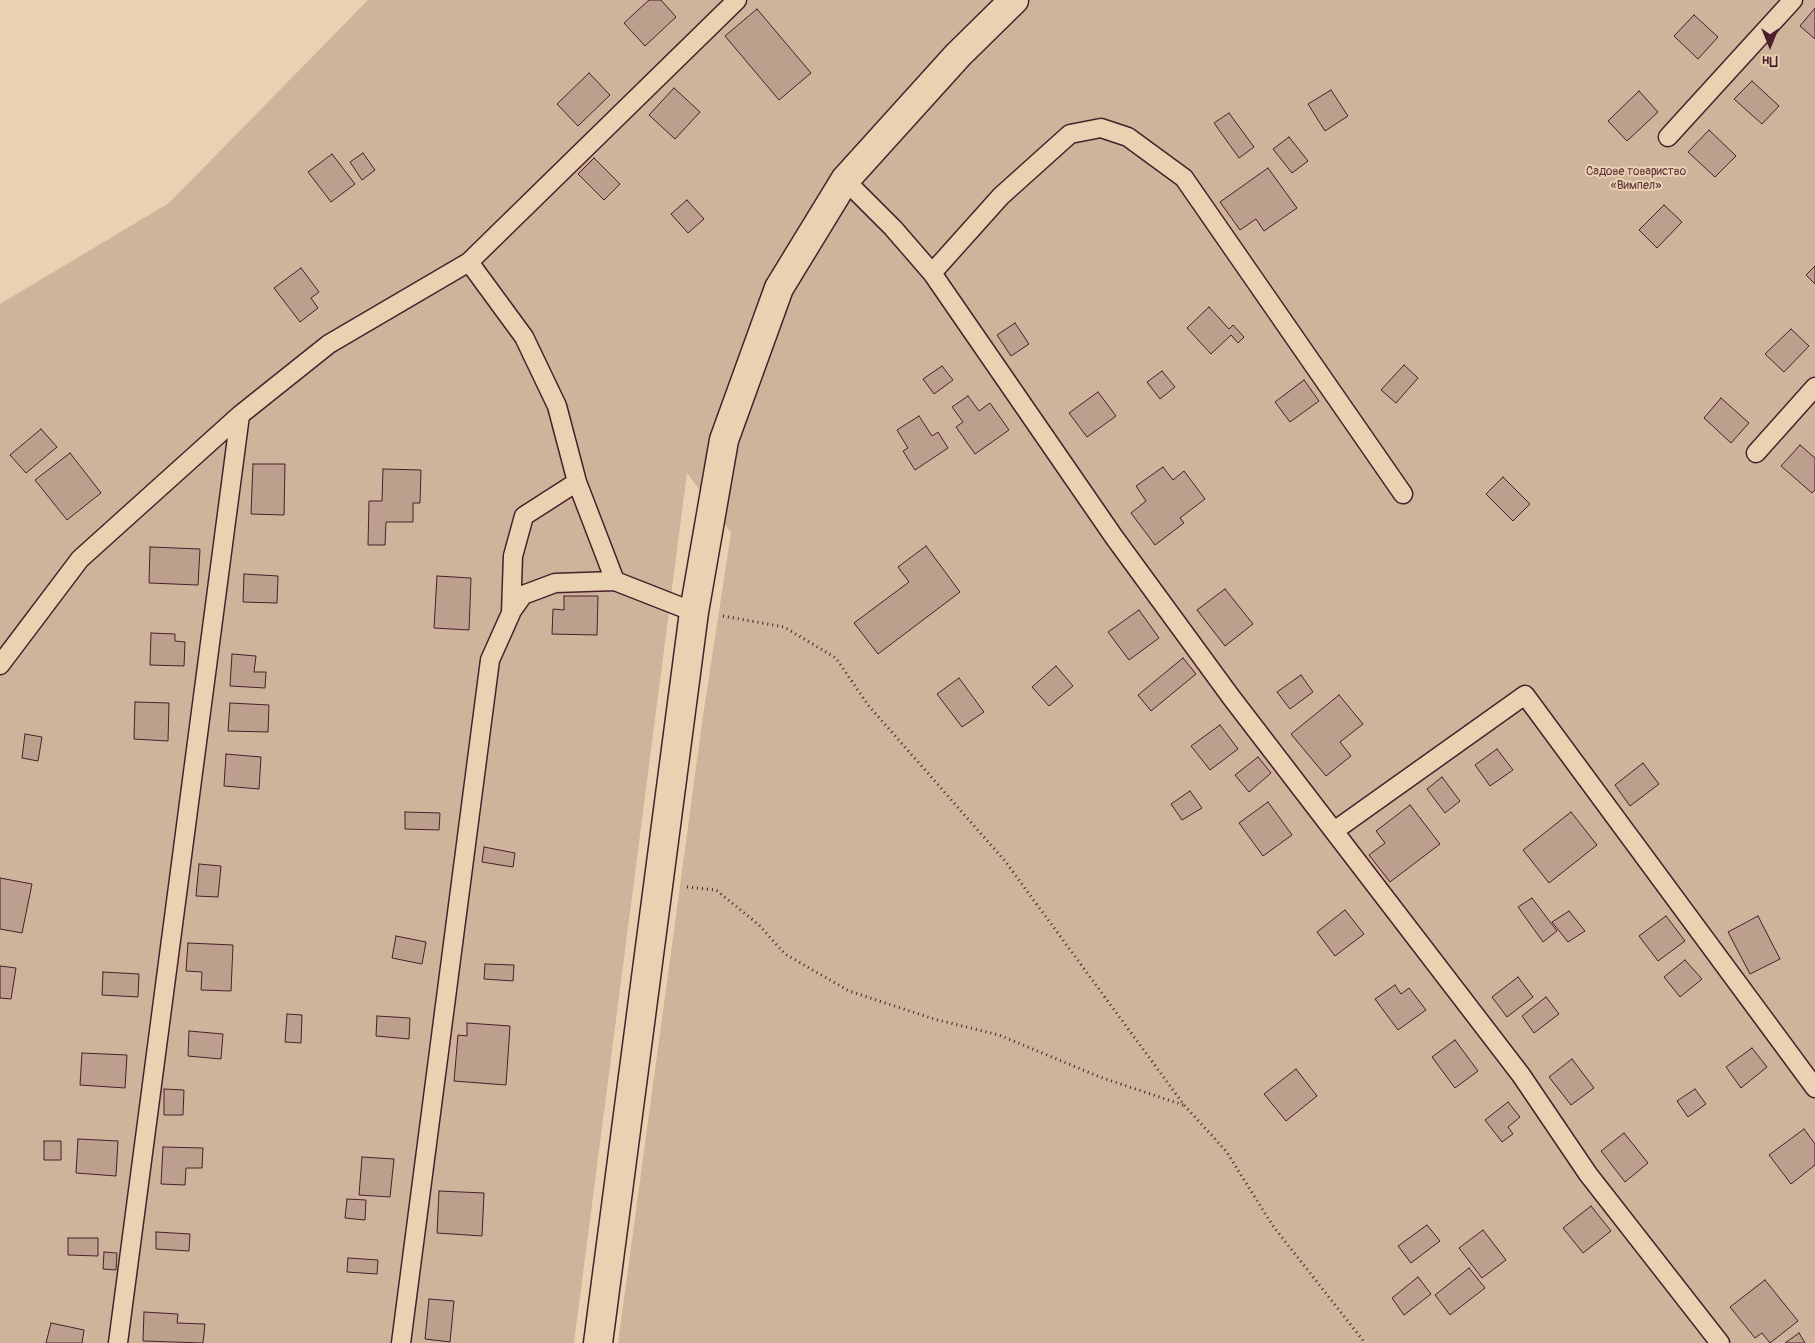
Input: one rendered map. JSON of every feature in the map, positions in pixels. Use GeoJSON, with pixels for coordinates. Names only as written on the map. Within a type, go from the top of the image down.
{"type":"FeatureCollection","features":[{"type":"Feature","properties":{"kind":"street"},"geometry":{"type":"LineString","coordinates":[[598,1343],[694,612],[724,440],[779,288],[845,180],[958,55],[1014,0]]}},
{"type":"Feature","properties":{"kind":"lane"},"geometry":{"type":"LineString","coordinates":[[0,665],[80,559],[240,415],[329,344],[470,262],[736,0]]}},
{"type":"Feature","properties":{"kind":"lane"},"geometry":{"type":"LineString","coordinates":[[1668,137],[1793,0]]}},
{"type":"Feature","properties":{"kind":"lane"},"geometry":{"type":"LineString","coordinates":[[932,273],[1001,196],[1070,134],[1101,128],[1128,137],[1184,178],[1403,494]]}},
{"type":"Feature","properties":{"kind":"lane"},"geometry":{"type":"LineString","coordinates":[[845,180],[893,228],[932,273],[1114,537],[1231,698],[1521,1075],[1588,1174],[1720,1343]]}},
{"type":"Feature","properties":{"kind":"lane"},"geometry":{"type":"LineString","coordinates":[[470,262],[524,337],[557,406],[577,482],[615,581]]}},
{"type":"Feature","properties":{"kind":"lane"},"geometry":{"type":"LineString","coordinates":[[1756,453],[1815,387]]}},
{"type":"Feature","properties":{"kind":"lane"},"geometry":{"type":"LineString","coordinates":[[118,1343],[240,415]]}},
{"type":"Feature","properties":{"kind":"lane"},"geometry":{"type":"LineString","coordinates":[[511,613],[513,556],[524,516],[577,482]]}},
{"type":"Feature","properties":{"kind":"lane"},"geometry":{"type":"LineString","coordinates":[[401,1343],[490,660],[511,613],[523,595],[555,583],[615,581],[694,612]]}},
{"type":"Feature","properties":{"kind":"lane"},"geometry":{"type":"LineString","coordinates":[[1334,831],[1525,695],[1815,1088]]}},
{"type":"Feature","properties":{"kind":"path"},"geometry":{"type":"LineString","coordinates":[[694,612],[784,627],[836,658],[868,704],[1005,861],[1184,1106],[1226,1151],[1273,1226],[1365,1343]]}},
{"type":"Feature","properties":{"kind":"path"},"geometry":{"type":"LineString","coordinates":[[659,884],[716,890],[759,925],[785,954],[848,991],[934,1019],[999,1035],[1100,1077],[1184,1106]]}},
{"type":"Feature","properties":{"kind":"green space","name":"Садове товариство «Вимпел»"},"geometry":{"type":"Polygon","coordinates":[[[368,0],[1815,0],[1815,1343],[618,1343],[703,716],[731,533],[687,473],[574,1343],[0,1343],[0,304],[169,203],[368,0]]]}},
{"type":"Feature","properties":{"kind":"building"},"geometry":{"type":"Polygon","coordinates":[[[649,0],[661,0],[676,17],[645,46],[624,23],[649,0]]]}},
{"type":"Feature","properties":{"kind":"building"},"geometry":{"type":"Polygon","coordinates":[[[1815,8],[1815,39],[1800,26],[1815,8]]]}},
{"type":"Feature","properties":{"kind":"building"},"geometry":{"type":"Polygon","coordinates":[[[757,9],[811,73],[779,100],[725,36],[757,9]]]}},
{"type":"Feature","properties":{"kind":"building"},"geometry":{"type":"Polygon","coordinates":[[[1694,15],[1718,37],[1698,59],[1674,36],[1694,15]]]}},
{"type":"Feature","properties":{"kind":"building"},"geometry":{"type":"Polygon","coordinates":[[[589,73],[610,95],[578,126],[557,104],[589,73]]]}},
{"type":"Feature","properties":{"kind":"building"},"geometry":{"type":"Polygon","coordinates":[[[1752,81],[1779,106],[1762,124],[1734,99],[1752,81]]]}},
{"type":"Feature","properties":{"kind":"building"},"geometry":{"type":"Polygon","coordinates":[[[674,88],[700,112],[675,139],[649,115],[674,88]]]}},
{"type":"Feature","properties":{"kind":"building"},"geometry":{"type":"Polygon","coordinates":[[[1331,90],[1348,116],[1325,131],[1308,104],[1331,90]]]}},
{"type":"Feature","properties":{"kind":"building"},"geometry":{"type":"Polygon","coordinates":[[[1639,91],[1658,112],[1627,141],[1608,121],[1639,91]]]}},
{"type":"Feature","properties":{"kind":"building"},"geometry":{"type":"Polygon","coordinates":[[[1229,113],[1254,147],[1239,158],[1214,123],[1229,113]]]}},
{"type":"Feature","properties":{"kind":"building"},"geometry":{"type":"Polygon","coordinates":[[[1709,130],[1736,156],[1715,177],[1688,152],[1709,130]]]}},
{"type":"Feature","properties":{"kind":"building"},"geometry":{"type":"Polygon","coordinates":[[[1289,137],[1308,161],[1292,173],[1273,149],[1289,137]]]}},
{"type":"Feature","properties":{"kind":"building"},"geometry":{"type":"Polygon","coordinates":[[[363,153],[375,170],[362,180],[350,162],[363,153]]]}},
{"type":"Feature","properties":{"kind":"building"},"geometry":{"type":"Polygon","coordinates":[[[332,154],[355,184],[331,202],[308,172],[332,154]]]}},
{"type":"Feature","properties":{"kind":"building"},"geometry":{"type":"Polygon","coordinates":[[[594,158],[620,184],[604,200],[578,174],[594,158]]]}},
{"type":"Feature","properties":{"kind":"building"},"geometry":{"type":"Polygon","coordinates":[[[1268,168],[1297,208],[1264,231],[1256,219],[1240,230],[1220,202],[1268,168]]]}},
{"type":"Feature","properties":{"kind":"building"},"geometry":{"type":"Polygon","coordinates":[[[687,200],[704,219],[688,233],[671,214],[687,200]]]}},
{"type":"Feature","properties":{"kind":"building"},"geometry":{"type":"Polygon","coordinates":[[[1664,205],[1682,222],[1657,248],[1639,230],[1664,205]]]}},
{"type":"Feature","properties":{"kind":"building"},"geometry":{"type":"Polygon","coordinates":[[[1815,266],[1815,284],[1806,275],[1815,266]]]}},
{"type":"Feature","properties":{"kind":"building"},"geometry":{"type":"Polygon","coordinates":[[[301,268],[319,292],[311,298],[318,308],[300,322],[274,288],[301,268]]]}},
{"type":"Feature","properties":{"kind":"building"},"geometry":{"type":"Polygon","coordinates":[[[1209,307],[1229,329],[1233,325],[1244,337],[1238,343],[1231,335],[1211,354],[1187,328],[1209,307]]]}},
{"type":"Feature","properties":{"kind":"building"},"geometry":{"type":"Polygon","coordinates":[[[1015,323],[1029,344],[1011,356],[997,335],[1015,323]]]}},
{"type":"Feature","properties":{"kind":"building"},"geometry":{"type":"Polygon","coordinates":[[[1791,329],[1809,346],[1784,372],[1765,354],[1791,329]]]}},
{"type":"Feature","properties":{"kind":"building"},"geometry":{"type":"Polygon","coordinates":[[[1404,365],[1418,378],[1396,403],[1381,390],[1404,365]]]}},
{"type":"Feature","properties":{"kind":"building"},"geometry":{"type":"Polygon","coordinates":[[[942,366],[953,380],[934,394],[923,379],[942,366]]]}},
{"type":"Feature","properties":{"kind":"building"},"geometry":{"type":"Polygon","coordinates":[[[1162,371],[1175,387],[1160,399],[1147,382],[1162,371]]]}},
{"type":"Feature","properties":{"kind":"building"},"geometry":{"type":"Polygon","coordinates":[[[1304,380],[1319,401],[1290,422],[1275,402],[1304,380]]]}},
{"type":"Feature","properties":{"kind":"building"},"geometry":{"type":"Polygon","coordinates":[[[1098,392],[1116,416],[1087,437],[1069,413],[1098,392]]]}},
{"type":"Feature","properties":{"kind":"building"},"geometry":{"type":"Polygon","coordinates":[[[968,396],[979,411],[990,403],[1009,430],[975,454],[956,427],[963,422],[952,407],[968,396]]]}},
{"type":"Feature","properties":{"kind":"building"},"geometry":{"type":"Polygon","coordinates":[[[1721,398],[1749,423],[1731,443],[1704,418],[1721,398]]]}},
{"type":"Feature","properties":{"kind":"building"},"geometry":{"type":"Polygon","coordinates":[[[919,416],[932,436],[938,432],[948,448],[915,470],[903,451],[908,448],[897,430],[919,416]]]}},
{"type":"Feature","properties":{"kind":"building"},"geometry":{"type":"Polygon","coordinates":[[[41,429],[57,447],[26,473],[10,455],[41,429]]]}},
{"type":"Feature","properties":{"kind":"building"},"geometry":{"type":"Polygon","coordinates":[[[1800,445],[1815,458],[1815,490],[1812,493],[1781,466],[1800,445]]]}},
{"type":"Feature","properties":{"kind":"building"},"geometry":{"type":"Polygon","coordinates":[[[70,453],[101,493],[67,520],[35,480],[70,453]]]}},
{"type":"Feature","properties":{"kind":"building"},"geometry":{"type":"Polygon","coordinates":[[[253,464],[285,464],[284,515],[251,514],[253,464]]]}},
{"type":"Feature","properties":{"kind":"building"},"geometry":{"type":"Polygon","coordinates":[[[1163,467],[1173,480],[1184,471],[1205,499],[1180,518],[1184,523],[1155,545],[1131,513],[1146,501],[1136,486],[1163,467]]]}},
{"type":"Feature","properties":{"kind":"building"},"geometry":{"type":"Polygon","coordinates":[[[383,469],[421,470],[420,503],[413,503],[413,522],[386,522],[385,545],[368,545],[369,501],[382,501],[383,469]]]}},
{"type":"Feature","properties":{"kind":"building"},"geometry":{"type":"Polygon","coordinates":[[[1503,477],[1530,504],[1513,521],[1486,494],[1503,477]]]}},
{"type":"Feature","properties":{"kind":"building"},"geometry":{"type":"Polygon","coordinates":[[[926,546],[960,592],[878,654],[854,623],[909,582],[898,567],[926,546]]]}},
{"type":"Feature","properties":{"kind":"building"},"geometry":{"type":"Polygon","coordinates":[[[150,547],[200,549],[198,585],[149,583],[150,547]]]}},
{"type":"Feature","properties":{"kind":"building"},"geometry":{"type":"Polygon","coordinates":[[[244,574],[278,576],[277,603],[243,602],[244,574]]]}},
{"type":"Feature","properties":{"kind":"building"},"geometry":{"type":"Polygon","coordinates":[[[437,576],[471,578],[469,630],[434,628],[437,576]]]}},
{"type":"Feature","properties":{"kind":"building"},"geometry":{"type":"Polygon","coordinates":[[[1225,589],[1253,624],[1225,646],[1197,610],[1225,589]]]}},
{"type":"Feature","properties":{"kind":"building"},"geometry":{"type":"Polygon","coordinates":[[[564,596],[598,596],[597,635],[552,634],[553,609],[564,610],[564,596]]]}},
{"type":"Feature","properties":{"kind":"building"},"geometry":{"type":"Polygon","coordinates":[[[1139,610],[1159,638],[1129,660],[1108,632],[1139,610]]]}},
{"type":"Feature","properties":{"kind":"building"},"geometry":{"type":"Polygon","coordinates":[[[151,633],[175,634],[175,641],[185,642],[184,666],[150,665],[151,633]]]}},
{"type":"Feature","properties":{"kind":"building"},"geometry":{"type":"Polygon","coordinates":[[[232,654],[256,656],[254,672],[266,672],[265,688],[230,686],[232,654]]]}},
{"type":"Feature","properties":{"kind":"building"},"geometry":{"type":"Polygon","coordinates":[[[1183,658],[1196,674],[1151,711],[1138,695],[1183,658]]]}},
{"type":"Feature","properties":{"kind":"building"},"geometry":{"type":"Polygon","coordinates":[[[1056,666],[1073,686],[1049,706],[1032,687],[1056,666]]]}},
{"type":"Feature","properties":{"kind":"building"},"geometry":{"type":"Polygon","coordinates":[[[1301,675],[1313,692],[1290,709],[1277,692],[1301,675]]]}},
{"type":"Feature","properties":{"kind":"building"},"geometry":{"type":"Polygon","coordinates":[[[959,678],[984,712],[962,727],[937,694],[959,678]]]}},
{"type":"Feature","properties":{"kind":"building"},"geometry":{"type":"Polygon","coordinates":[[[1339,695],[1363,724],[1340,742],[1351,756],[1326,776],[1291,734],[1339,695]]]}},
{"type":"Feature","properties":{"kind":"building"},"geometry":{"type":"Polygon","coordinates":[[[135,702],[169,703],[168,741],[134,739],[135,702]]]}},
{"type":"Feature","properties":{"kind":"building"},"geometry":{"type":"Polygon","coordinates":[[[230,703],[269,705],[268,732],[228,731],[230,703]]]}},
{"type":"Feature","properties":{"kind":"building"},"geometry":{"type":"Polygon","coordinates":[[[1220,725],[1238,749],[1210,770],[1191,746],[1220,725]]]}},
{"type":"Feature","properties":{"kind":"building"},"geometry":{"type":"Polygon","coordinates":[[[25,734],[42,737],[38,761],[22,758],[25,734]]]}},
{"type":"Feature","properties":{"kind":"building"},"geometry":{"type":"Polygon","coordinates":[[[1497,749],[1513,770],[1490,786],[1475,765],[1497,749]]]}},
{"type":"Feature","properties":{"kind":"building"},"geometry":{"type":"Polygon","coordinates":[[[226,754],[261,757],[259,789],[224,786],[226,754]]]}},
{"type":"Feature","properties":{"kind":"building"},"geometry":{"type":"Polygon","coordinates":[[[1258,757],[1271,773],[1249,792],[1235,775],[1258,757]]]}},
{"type":"Feature","properties":{"kind":"building"},"geometry":{"type":"Polygon","coordinates":[[[1643,763],[1659,784],[1630,806],[1615,785],[1643,763]]]}},
{"type":"Feature","properties":{"kind":"building"},"geometry":{"type":"Polygon","coordinates":[[[1442,777],[1460,801],[1445,813],[1427,789],[1442,777]]]}},
{"type":"Feature","properties":{"kind":"building"},"geometry":{"type":"Polygon","coordinates":[[[1190,791],[1202,808],[1182,820],[1171,804],[1190,791]]]}},
{"type":"Feature","properties":{"kind":"building"},"geometry":{"type":"Polygon","coordinates":[[[1268,802],[1292,835],[1263,856],[1239,823],[1268,802]]]}},
{"type":"Feature","properties":{"kind":"building"},"geometry":{"type":"Polygon","coordinates":[[[1410,805],[1440,844],[1390,882],[1369,855],[1385,843],[1376,831],[1410,805]]]}},
{"type":"Feature","properties":{"kind":"building"},"geometry":{"type":"Polygon","coordinates":[[[405,812],[440,813],[439,830],[405,829],[405,812]]]}},
{"type":"Feature","properties":{"kind":"building"},"geometry":{"type":"Polygon","coordinates":[[[1571,812],[1597,845],[1549,883],[1523,850],[1571,812]]]}},
{"type":"Feature","properties":{"kind":"building"},"geometry":{"type":"Polygon","coordinates":[[[484,847],[515,853],[513,867],[482,862],[484,847]]]}},
{"type":"Feature","properties":{"kind":"building"},"geometry":{"type":"Polygon","coordinates":[[[199,864],[221,866],[218,897],[196,896],[199,864]]]}},
{"type":"Feature","properties":{"kind":"building"},"geometry":{"type":"Polygon","coordinates":[[[0,878],[32,884],[22,933],[0,929],[0,878]]]}},
{"type":"Feature","properties":{"kind":"building"},"geometry":{"type":"Polygon","coordinates":[[[1532,898],[1557,931],[1543,942],[1518,907],[1532,898]]]}},
{"type":"Feature","properties":{"kind":"building"},"geometry":{"type":"Polygon","coordinates":[[[1345,910],[1364,934],[1335,956],[1317,932],[1345,910]]]}},
{"type":"Feature","properties":{"kind":"building"},"geometry":{"type":"Polygon","coordinates":[[[1569,911],[1585,931],[1568,942],[1552,922],[1569,911]]]}},
{"type":"Feature","properties":{"kind":"building"},"geometry":{"type":"Polygon","coordinates":[[[1666,916],[1685,941],[1658,961],[1639,936],[1666,916]]]}},
{"type":"Feature","properties":{"kind":"building"},"geometry":{"type":"Polygon","coordinates":[[[1758,916],[1780,959],[1750,974],[1728,932],[1758,916]]]}},
{"type":"Feature","properties":{"kind":"building"},"geometry":{"type":"Polygon","coordinates":[[[396,936],[426,942],[422,964],[392,958],[396,936]]]}},
{"type":"Feature","properties":{"kind":"building"},"geometry":{"type":"Polygon","coordinates":[[[188,943],[233,945],[231,991],[201,990],[202,972],[186,971],[188,943]]]}},
{"type":"Feature","properties":{"kind":"building"},"geometry":{"type":"Polygon","coordinates":[[[1685,960],[1702,979],[1680,997],[1664,977],[1685,960]]]}},
{"type":"Feature","properties":{"kind":"building"},"geometry":{"type":"Polygon","coordinates":[[[485,964],[514,965],[513,981],[484,979],[485,964]]]}},
{"type":"Feature","properties":{"kind":"building"},"geometry":{"type":"Polygon","coordinates":[[[0,966],[16,968],[11,999],[0,998],[0,966]]]}},
{"type":"Feature","properties":{"kind":"building"},"geometry":{"type":"Polygon","coordinates":[[[103,972],[139,974],[138,997],[102,995],[103,972]]]}},
{"type":"Feature","properties":{"kind":"building"},"geometry":{"type":"Polygon","coordinates":[[[1518,977],[1533,997],[1507,1017],[1492,997],[1518,977]]]}},
{"type":"Feature","properties":{"kind":"building"},"geometry":{"type":"Polygon","coordinates":[[[1395,985],[1401,994],[1409,988],[1426,1010],[1398,1030],[1375,999],[1395,985]]]}},
{"type":"Feature","properties":{"kind":"building"},"geometry":{"type":"Polygon","coordinates":[[[1546,997],[1559,1014],[1534,1033],[1522,1016],[1546,997]]]}},
{"type":"Feature","properties":{"kind":"building"},"geometry":{"type":"Polygon","coordinates":[[[287,1014],[302,1015],[301,1043],[285,1042],[287,1014]]]}},
{"type":"Feature","properties":{"kind":"building"},"geometry":{"type":"Polygon","coordinates":[[[377,1016],[410,1018],[409,1039],[376,1036],[377,1016]]]}},
{"type":"Feature","properties":{"kind":"building"},"geometry":{"type":"Polygon","coordinates":[[[467,1023],[510,1026],[506,1085],[454,1081],[458,1035],[467,1036],[467,1023]]]}},
{"type":"Feature","properties":{"kind":"building"},"geometry":{"type":"Polygon","coordinates":[[[189,1031],[223,1034],[221,1059],[188,1056],[189,1031]]]}},
{"type":"Feature","properties":{"kind":"building"},"geometry":{"type":"Polygon","coordinates":[[[1455,1040],[1478,1071],[1455,1088],[1432,1057],[1455,1040]]]}},
{"type":"Feature","properties":{"kind":"building"},"geometry":{"type":"Polygon","coordinates":[[[1752,1048],[1767,1067],[1741,1088],[1726,1067],[1752,1048]]]}},
{"type":"Feature","properties":{"kind":"building"},"geometry":{"type":"Polygon","coordinates":[[[82,1053],[127,1055],[125,1088],[80,1085],[82,1053]]]}},
{"type":"Feature","properties":{"kind":"building"},"geometry":{"type":"Polygon","coordinates":[[[1572,1059],[1594,1088],[1571,1105],[1549,1077],[1572,1059]]]}},
{"type":"Feature","properties":{"kind":"building"},"geometry":{"type":"Polygon","coordinates":[[[1296,1069],[1317,1096],[1286,1121],[1264,1094],[1296,1069]]]}},
{"type":"Feature","properties":{"kind":"building"},"geometry":{"type":"Polygon","coordinates":[[[164,1089],[184,1090],[183,1115],[164,1115],[164,1089]]]}},
{"type":"Feature","properties":{"kind":"building"},"geometry":{"type":"Polygon","coordinates":[[[1695,1089],[1706,1104],[1688,1117],[1677,1101],[1695,1089]]]}},
{"type":"Feature","properties":{"kind":"building"},"geometry":{"type":"Polygon","coordinates":[[[1508,1102],[1520,1117],[1508,1127],[1513,1134],[1502,1142],[1485,1120],[1508,1102]]]}},
{"type":"Feature","properties":{"kind":"building"},"geometry":{"type":"Polygon","coordinates":[[[1804,1129],[1815,1144],[1815,1165],[1791,1184],[1769,1155],[1804,1129]]]}},
{"type":"Feature","properties":{"kind":"building"},"geometry":{"type":"Polygon","coordinates":[[[1624,1133],[1648,1163],[1625,1182],[1601,1151],[1624,1133]]]}},
{"type":"Feature","properties":{"kind":"building"},"geometry":{"type":"Polygon","coordinates":[[[78,1139],[118,1141],[116,1176],[76,1173],[78,1139]]]}},
{"type":"Feature","properties":{"kind":"building"},"geometry":{"type":"Polygon","coordinates":[[[44,1141],[61,1141],[61,1160],[44,1160],[44,1141]]]}},
{"type":"Feature","properties":{"kind":"building"},"geometry":{"type":"Polygon","coordinates":[[[163,1147],[203,1148],[202,1168],[186,1168],[185,1185],[161,1184],[163,1147]]]}},
{"type":"Feature","properties":{"kind":"building"},"geometry":{"type":"Polygon","coordinates":[[[362,1157],[394,1159],[390,1197],[359,1195],[362,1157]]]}},
{"type":"Feature","properties":{"kind":"building"},"geometry":{"type":"Polygon","coordinates":[[[439,1191],[484,1193],[482,1236],[437,1233],[439,1191]]]}},
{"type":"Feature","properties":{"kind":"building"},"geometry":{"type":"Polygon","coordinates":[[[347,1199],[366,1200],[365,1220],[345,1218],[347,1199]]]}},
{"type":"Feature","properties":{"kind":"building"},"geometry":{"type":"Polygon","coordinates":[[[1591,1206],[1611,1231],[1583,1253],[1563,1228],[1591,1206]]]}},
{"type":"Feature","properties":{"kind":"building"},"geometry":{"type":"Polygon","coordinates":[[[1427,1225],[1440,1241],[1411,1263],[1398,1246],[1427,1225]]]}},
{"type":"Feature","properties":{"kind":"building"},"geometry":{"type":"Polygon","coordinates":[[[1483,1230],[1506,1260],[1482,1278],[1459,1248],[1483,1230]]]}},
{"type":"Feature","properties":{"kind":"building"},"geometry":{"type":"Polygon","coordinates":[[[156,1232],[190,1234],[189,1251],[156,1249],[156,1232]]]}},
{"type":"Feature","properties":{"kind":"building"},"geometry":{"type":"Polygon","coordinates":[[[68,1238],[98,1238],[98,1256],[68,1255],[68,1238]]]}},
{"type":"Feature","properties":{"kind":"building"},"geometry":{"type":"Polygon","coordinates":[[[104,1252],[117,1253],[116,1270],[103,1269],[104,1252]]]}},
{"type":"Feature","properties":{"kind":"building"},"geometry":{"type":"Polygon","coordinates":[[[348,1258],[378,1260],[377,1274],[347,1272],[348,1258]]]}},
{"type":"Feature","properties":{"kind":"building"},"geometry":{"type":"Polygon","coordinates":[[[1469,1268],[1485,1288],[1450,1315],[1435,1295],[1469,1268]]]}},
{"type":"Feature","properties":{"kind":"building"},"geometry":{"type":"Polygon","coordinates":[[[1418,1277],[1431,1294],[1404,1315],[1392,1298],[1418,1277]]]}},
{"type":"Feature","properties":{"kind":"building"},"geometry":{"type":"Polygon","coordinates":[[[1765,1280],[1798,1321],[1770,1343],[1762,1333],[1755,1338],[1730,1307],[1765,1280]]]}},
{"type":"Feature","properties":{"kind":"building"},"geometry":{"type":"Polygon","coordinates":[[[429,1299],[454,1301],[450,1342],[425,1339],[429,1299]]]}},
{"type":"Feature","properties":{"kind":"building"},"geometry":{"type":"Polygon","coordinates":[[[144,1312],[178,1314],[177,1323],[205,1324],[203,1343],[143,1341],[144,1312]]]}},
{"type":"Feature","properties":{"kind":"building"},"geometry":{"type":"Polygon","coordinates":[[[51,1323],[84,1330],[82,1343],[46,1343],[51,1323]]]}},
{"type":"Feature","properties":{"kind":"building"},"geometry":{"type":"Polygon","coordinates":[[[1799,1333],[1805,1343],[1785,1343],[1799,1333]]]}}]}
